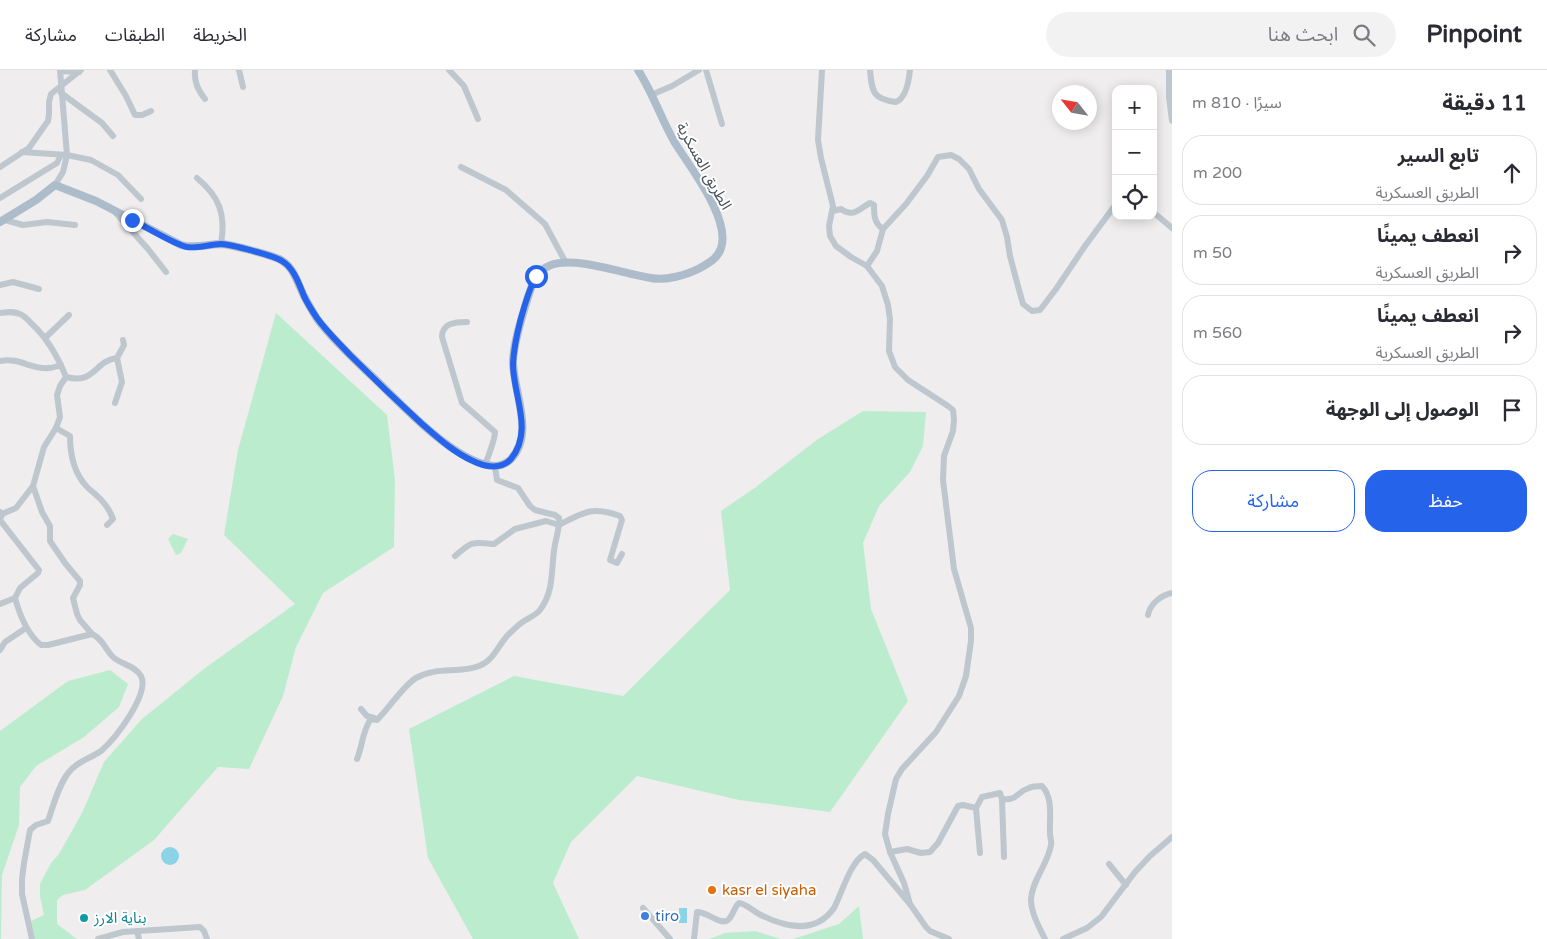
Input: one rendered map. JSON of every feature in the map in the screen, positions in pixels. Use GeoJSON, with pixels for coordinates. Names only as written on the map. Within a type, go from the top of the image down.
{"type":"FeatureCollection","features":[{"type":"Feature","properties":{"kind":"main road","name":"الطريق العسكرية"},"geometry":{"type":"LineString","coordinates":[[495,467],[508,462],[516,452],[521,440],[522,418],[514,374],[514,358],[522,319],[536,276],[546,267],[557,263],[566,263],[591,265],[628,275],[654,279],[680,276],[693,272],[713,260],[721,250],[723,231],[717,214],[702,185],[674,142],[638,70]]}},
{"type":"Feature","properties":{"kind":"main road"},"geometry":{"type":"LineString","coordinates":[[2,221],[36,200],[55,185],[96,201],[181,245],[188,247],[221,244],[282,260],[294,274],[305,298],[318,319],[399,403],[443,442],[467,458],[495,467]]}},
{"type":"Feature","properties":{"kind":"street"},"geometry":{"type":"LineString","coordinates":[[55,185],[63,172],[64,155],[60,70],[80,71]]}},
{"type":"Feature","properties":{"kind":"street"},"geometry":{"type":"LineString","coordinates":[[110,70],[135,115],[142,115],[151,111]]}},
{"type":"Feature","properties":{"kind":"street"},"geometry":{"type":"LineString","coordinates":[[195,70],[196,84],[205,99]]}},
{"type":"Feature","properties":{"kind":"street"},"geometry":{"type":"LineString","coordinates":[[239,70],[242,87]]}},
{"type":"Feature","properties":{"kind":"street"},"geometry":{"type":"LineString","coordinates":[[449,70],[459,79],[468,93],[478,119]]}},
{"type":"Feature","properties":{"kind":"street"},"geometry":{"type":"LineString","coordinates":[[651,94],[672,86],[699,70]]}},
{"type":"Feature","properties":{"kind":"street"},"geometry":{"type":"LineString","coordinates":[[706,70],[722,124]]}},
{"type":"Feature","properties":{"kind":"street"},"geometry":{"type":"LineString","coordinates":[[822,70],[818,140],[833,202],[829,226],[833,241],[836,246],[867,266],[878,280],[884,292],[890,319],[889,352],[895,367],[908,380],[953,410],[954,425],[944,456],[943,480],[954,569],[971,628],[970,658],[964,686],[959,696],[936,732],[908,761],[896,779],[885,834],[910,904]]}},
{"type":"Feature","properties":{"kind":"street"},"geometry":{"type":"LineString","coordinates":[[870,70],[874,94],[886,100],[896,102],[902,98],[910,70]]}},
{"type":"Feature","properties":{"kind":"street"},"geometry":{"type":"LineString","coordinates":[[1169,70],[1169,97],[1172,121]]}},
{"type":"Feature","properties":{"kind":"street"},"geometry":{"type":"LineString","coordinates":[[0,167],[32,144],[48,121],[51,94],[61,90],[80,71]]}},
{"type":"Feature","properties":{"kind":"street"},"geometry":{"type":"LineString","coordinates":[[61,90],[102,123],[113,136]]}},
{"type":"Feature","properties":{"kind":"street"},"geometry":{"type":"LineString","coordinates":[[22,152],[64,155],[91,160],[118,175],[141,199]]}},
{"type":"Feature","properties":{"kind":"street"},"geometry":{"type":"LineString","coordinates":[[0,198],[57,163],[64,155]]}},
{"type":"Feature","properties":{"kind":"street"},"geometry":{"type":"LineString","coordinates":[[867,266],[876,251],[883,229],[906,204],[927,176],[938,157],[951,155],[959,159],[969,169],[979,189],[1002,220],[1014,275],[1023,304],[1032,311],[1040,310],[1112,209]]}},
{"type":"Feature","properties":{"kind":"street"},"geometry":{"type":"LineString","coordinates":[[462,167],[506,190],[545,224],[566,263]]}},
{"type":"Feature","properties":{"kind":"street"},"geometry":{"type":"LineString","coordinates":[[196,178],[208,189],[220,206],[223,220],[221,244]]}},
{"type":"Feature","properties":{"kind":"street"},"geometry":{"type":"LineString","coordinates":[[833,211],[841,209],[850,214],[855,213],[870,203],[874,205],[874,215],[878,225],[883,229]]}},
{"type":"Feature","properties":{"kind":"street"},"geometry":{"type":"LineString","coordinates":[[112,209],[166,272]]}},
{"type":"Feature","properties":{"kind":"street"},"geometry":{"type":"LineString","coordinates":[[1157,215],[1172,228]]}},
{"type":"Feature","properties":{"kind":"street"},"geometry":{"type":"LineString","coordinates":[[2,221],[23,225],[47,222],[75,225]]}},
{"type":"Feature","properties":{"kind":"street"},"geometry":{"type":"LineString","coordinates":[[0,285],[13,282],[39,289]]}},
{"type":"Feature","properties":{"kind":"street"},"geometry":{"type":"LineString","coordinates":[[0,313],[20,314],[46,337],[66,377]]}},
{"type":"Feature","properties":{"kind":"street"},"geometry":{"type":"LineString","coordinates":[[46,337],[69,315]]}},
{"type":"Feature","properties":{"kind":"street"},"geometry":{"type":"LineString","coordinates":[[467,322],[456,322],[446,326],[442,332],[442,337],[462,403],[495,432],[495,438],[491,444],[485,465]]}},
{"type":"Feature","properties":{"kind":"street"},"geometry":{"type":"LineString","coordinates":[[115,403],[122,382],[117,358],[124,345],[123,340]]}},
{"type":"Feature","properties":{"kind":"street"},"geometry":{"type":"LineString","coordinates":[[66,377],[80,379],[89,376],[99,366],[117,358]]}},
{"type":"Feature","properties":{"kind":"street"},"geometry":{"type":"LineString","coordinates":[[0,361],[17,360],[42,368],[61,365]]}},
{"type":"Feature","properties":{"kind":"street"},"geometry":{"type":"LineString","coordinates":[[0,604],[15,598],[20,588],[40,570],[0,520],[1,513],[16,508],[33,486],[44,447],[56,428],[60,417],[57,395],[66,377]]}},
{"type":"Feature","properties":{"kind":"street"},"geometry":{"type":"LineString","coordinates":[[56,428],[70,436],[70,452],[76,471],[83,482],[108,509],[113,519],[107,526]]}},
{"type":"Feature","properties":{"kind":"street"},"geometry":{"type":"LineString","coordinates":[[378,720],[415,678],[439,670],[462,670],[481,665],[490,659],[502,646],[507,637],[522,622],[540,610],[553,577],[554,552],[560,525],[559,518],[535,510],[530,506],[518,488],[497,480],[495,467]]}},
{"type":"Feature","properties":{"kind":"street"},"geometry":{"type":"LineString","coordinates":[[32,939],[22,888],[29,832],[34,826],[48,821],[55,800],[71,770],[100,751],[119,733],[133,710],[143,687],[139,673],[112,656],[102,641],[92,634],[80,620],[73,598],[80,581],[50,541],[51,528],[42,512],[33,486]]}},
{"type":"Feature","properties":{"kind":"street"},"geometry":{"type":"LineString","coordinates":[[455,556],[467,545],[475,542],[494,544],[515,529],[546,521],[560,525],[591,510],[610,512],[620,516],[622,520],[610,560],[617,563],[622,554]]}},
{"type":"Feature","properties":{"kind":"street"},"geometry":{"type":"LineString","coordinates":[[1148,615],[1148,612],[1159,597],[1172,593]]}},
{"type":"Feature","properties":{"kind":"street"},"geometry":{"type":"LineString","coordinates":[[15,598],[26,628],[39,644],[44,646],[92,634]]}},
{"type":"Feature","properties":{"kind":"street"},"geometry":{"type":"LineString","coordinates":[[0,650],[5,642],[26,628]]}},
{"type":"Feature","properties":{"kind":"street"},"geometry":{"type":"LineString","coordinates":[[361,708],[367,716],[378,720]]}},
{"type":"Feature","properties":{"kind":"street"},"geometry":{"type":"LineString","coordinates":[[357,759],[362,748],[365,727],[371,719],[378,720]]}},
{"type":"Feature","properties":{"kind":"street"},"geometry":{"type":"LineString","coordinates":[[1002,799],[1015,798],[1028,788],[1034,786],[1042,786],[1045,790],[1051,820],[1050,834],[1052,844],[1033,889],[1031,899],[1032,907],[1045,939]]}},
{"type":"Feature","properties":{"kind":"street"},"geometry":{"type":"LineString","coordinates":[[980,853],[976,808],[982,797],[1000,793],[1002,799],[1004,857]]}},
{"type":"Feature","properties":{"kind":"street"},"geometry":{"type":"LineString","coordinates":[[890,852],[908,850],[921,853],[930,852],[938,842],[958,806],[963,804],[976,808]]}},
{"type":"Feature","properties":{"kind":"street"},"geometry":{"type":"LineString","coordinates":[[1063,939],[1094,923],[1111,905],[1141,865],[1172,837]]}},
{"type":"Feature","properties":{"kind":"street"},"geometry":{"type":"LineString","coordinates":[[694,939],[697,912],[704,913],[719,921],[726,921],[739,902],[768,919],[784,925],[800,926],[820,920],[834,908],[853,866],[860,856],[865,854],[873,860],[910,904],[926,927],[930,931],[949,939]]}},
{"type":"Feature","properties":{"kind":"street"},"geometry":{"type":"LineString","coordinates":[[1109,864],[1126,885]]}},
{"type":"Feature","properties":{"kind":"street"},"geometry":{"type":"LineString","coordinates":[[644,908],[670,939]]}},
{"type":"Feature","properties":{"kind":"street"},"geometry":{"type":"LineString","coordinates":[[98,939],[123,932],[200,927],[207,939]]}},
{"type":"Feature","properties":{"kind":"street"},"geometry":{"type":"LineString","coordinates":[[137,931],[139,939]]}},
{"type":"Feature","properties":{"kind":"green space"},"geometry":{"type":"Polygon","coordinates":[[[276,313],[387,415],[395,480],[394,547],[323,593],[296,647],[283,696],[249,769],[218,767],[154,840],[85,890],[63,895],[57,900],[57,924],[77,939],[35,939],[31,921],[44,915],[40,896],[40,884],[82,813],[104,762],[142,719],[205,668],[295,604],[224,535],[238,450],[276,313]]]}},
{"type":"Feature","properties":{"kind":"green space"},"geometry":{"type":"Polygon","coordinates":[[[863,411],[926,412],[923,446],[910,472],[879,506],[863,543],[871,609],[908,701],[830,812],[739,800],[637,776],[571,842],[553,883],[579,939],[473,939],[428,858],[409,729],[514,676],[623,696],[730,590],[721,511],[756,487],[818,439],[863,411]]]}},
{"type":"Feature","properties":{"kind":"green space"},"geometry":{"type":"Polygon","coordinates":[[[173,534],[188,539],[181,553],[176,555],[168,539],[173,534]]]}},
{"type":"Feature","properties":{"kind":"green space"},"geometry":{"type":"Polygon","coordinates":[[[110,670],[128,684],[119,707],[84,737],[36,766],[20,787],[19,825],[2,875],[0,939],[0,731],[68,681],[110,670]]]}},
{"type":"Feature","properties":{"kind":"green space"},"geometry":{"type":"Polygon","coordinates":[[[859,906],[863,939],[793,939],[839,924],[859,906]]]}},
{"type":"Feature","properties":{"kind":"green space"},"geometry":{"type":"Polygon","coordinates":[[[755,931],[781,939],[709,939],[725,933],[755,931]]]}},
{"type":"Feature","properties":{"kind":"water"},"geometry":{"type":"Polygon","coordinates":[[[166,847],[174,847],[179,852],[177,863],[166,865],[161,860],[161,852],[166,847]]]}},
{"type":"Feature","properties":{"kind":"water"},"geometry":{"type":"Polygon","coordinates":[[[679,908],[687,908],[687,923],[679,923],[679,908]]]}},
{"type":"Feature","properties":{"kind":"place","name":"kasr el siyaha"},"geometry":{"type":"Point","coordinates":[712,890]}},
{"type":"Feature","properties":{"kind":"place","name":"tiro"},"geometry":{"type":"Point","coordinates":[645,916]}},
{"type":"Feature","properties":{"kind":"place","name":"بناية الارز"},"geometry":{"type":"Point","coordinates":[84,918]}},
{"type":"Feature","properties":{"kind":"route"},"geometry":{"type":"LineString","coordinates":[[132,220],[188,247],[221,244],[282,260],[294,274],[305,298],[318,319],[334,338],[399,403],[443,442],[455,450],[474,462],[495,467],[508,462],[516,452],[521,440],[522,418],[515,385],[514,353],[522,319],[536,276]]}}]}
